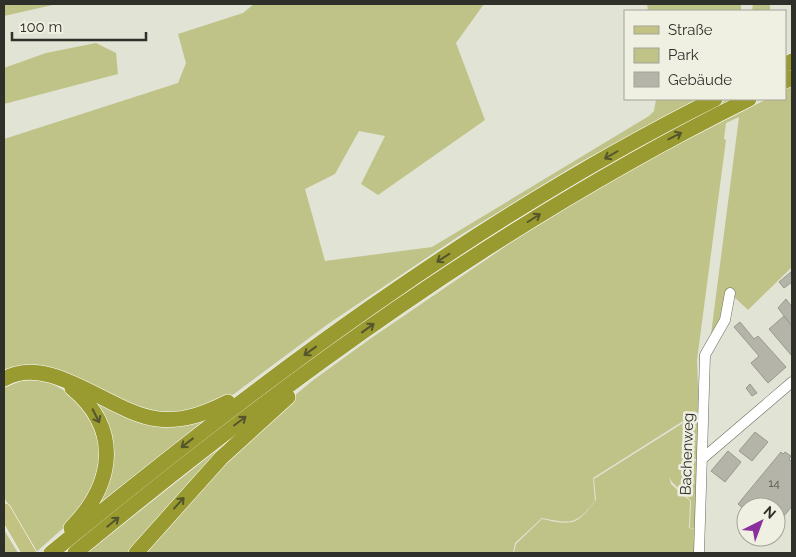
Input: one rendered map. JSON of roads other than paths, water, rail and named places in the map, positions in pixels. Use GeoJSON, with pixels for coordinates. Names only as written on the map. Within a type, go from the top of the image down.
{"type":"FeatureCollection","features":[{"type":"Feature","properties":{"kind":"highway"},"geometry":{"type":"LineString","coordinates":[[53,552],[253,392],[350,322],[503,220],[633,142],[713,100]]}},
{"type":"Feature","properties":{"kind":"highway"},"geometry":{"type":"LineString","coordinates":[[75,553],[202,450],[314,366],[423,289],[537,216],[660,144],[747,100]]}},
{"type":"Feature","properties":{"kind":"highway"},"geometry":{"type":"LineString","coordinates":[[136,553],[221,458],[291,394],[314,366]]}},
{"type":"Feature","properties":{"kind":"highway"},"geometry":{"type":"LineString","coordinates":[[4,379],[30,372],[80,386],[129,412],[158,419],[175,420],[195,416],[253,392]]}},
{"type":"Feature","properties":{"kind":"highway"},"geometry":{"type":"LineString","coordinates":[[53,552],[63,535],[84,513],[97,494],[106,464],[106,442],[99,421],[86,400],[63,381]]}},
{"type":"Feature","properties":{"kind":"main road"},"geometry":{"type":"LineString","coordinates":[[4,510],[27,550]]}},
{"type":"Feature","properties":{"kind":"street","name":"Bachenweg"},"geometry":{"type":"LineString","coordinates":[[699,553],[705,355],[725,320],[730,293]]}},
{"type":"Feature","properties":{"kind":"street"},"geometry":{"type":"LineString","coordinates":[[702,459],[792,382]]}}]}
